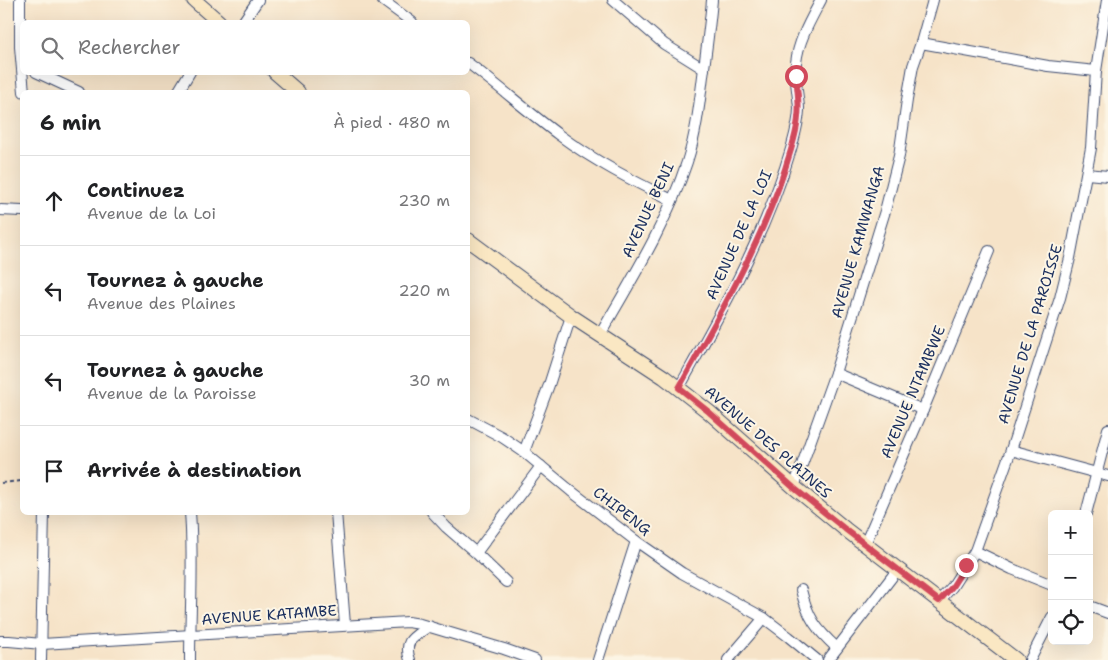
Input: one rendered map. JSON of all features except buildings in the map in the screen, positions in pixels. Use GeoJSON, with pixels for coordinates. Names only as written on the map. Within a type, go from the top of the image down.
{"type":"FeatureCollection","features":[{"type":"Feature","properties":{"kind":"street"},"geometry":{"type":"LineString","coordinates":[[20,0],[20,47]]}},
{"type":"Feature","properties":{"kind":"street"},"geometry":{"type":"LineString","coordinates":[[194,0],[217,20]]}},
{"type":"Feature","properties":{"kind":"street"},"geometry":{"type":"LineString","coordinates":[[244,20],[258,0]]}},
{"type":"Feature","properties":{"kind":"street"},"geometry":{"type":"LineString","coordinates":[[382,0],[409,20]]}},
{"type":"Feature","properties":{"kind":"street"},"geometry":{"type":"LineString","coordinates":[[613,0],[664,44],[704,68]]}},
{"type":"Feature","properties":{"kind":"street","name":"AVENUE BENI"},"geometry":{"type":"LineString","coordinates":[[600,335],[649,251],[682,175],[699,111],[712,0]]}},
{"type":"Feature","properties":{"kind":"street","name":"AVENUE DE LA LOI"},"geometry":{"type":"LineString","coordinates":[[679,388],[737,282],[781,180],[798,124],[799,108],[796,62],[806,31],[821,0]]}},
{"type":"Feature","properties":{"kind":"street","name":"AVENUE KAMWANGA"},"geometry":{"type":"LineString","coordinates":[[794,488],[835,373],[885,211],[899,156],[913,66],[934,0]]}},
{"type":"Feature","properties":{"kind":"street","name":"AVENUE DE LA PAROISSE"},"geometry":{"type":"LineString","coordinates":[[939,601],[952,587],[975,551],[1011,450],[1060,298],[1087,174],[1091,148],[1096,71],[1107,0]]}},
{"type":"Feature","properties":{"kind":"street"},"geometry":{"type":"LineString","coordinates":[[921,43],[1048,66],[1096,71]]}},
{"type":"Feature","properties":{"kind":"street"},"geometry":{"type":"LineString","coordinates":[[470,65],[559,135],[590,156],[672,200]]}},
{"type":"Feature","properties":{"kind":"street"},"geometry":{"type":"LineString","coordinates":[[23,75],[24,90]]}},
{"type":"Feature","properties":{"kind":"street"},"geometry":{"type":"LineString","coordinates":[[42,75],[75,90]]}},
{"type":"Feature","properties":{"kind":"street"},"geometry":{"type":"LineString","coordinates":[[179,90],[188,75]]}},
{"type":"Feature","properties":{"kind":"street"},"geometry":{"type":"LineString","coordinates":[[279,75],[296,90]]}},
{"type":"Feature","properties":{"kind":"street"},"geometry":{"type":"LineString","coordinates":[[1087,174],[1108,176]]}},
{"type":"Feature","properties":{"kind":"street"},"geometry":{"type":"LineString","coordinates":[[0,210],[20,211]]}},
{"type":"Feature","properties":{"kind":"street","name":"AVENUE DES PLAINES"},"geometry":{"type":"LineString","coordinates":[[470,241],[571,316],[679,388],[709,412],[794,488],[1016,660]]}},
{"type":"Feature","properties":{"kind":"street","name":"AVENUE NTAMBWE"},"geometry":{"type":"LineString","coordinates":[[865,544],[989,251]]}},
{"type":"Feature","properties":{"kind":"street"},"geometry":{"type":"LineString","coordinates":[[524,452],[549,385],[571,316]]}},
{"type":"Feature","properties":{"kind":"street"},"geometry":{"type":"LineString","coordinates":[[835,373],[923,410]]}},
{"type":"Feature","properties":{"kind":"street","name":"CHIPENG"},"geometry":{"type":"LineString","coordinates":[[470,420],[502,437],[524,452],[636,541],[682,574],[764,618],[817,660]]}},
{"type":"Feature","properties":{"kind":"street"},"geometry":{"type":"LineString","coordinates":[[1087,510],[1108,429]]}},
{"type":"Feature","properties":{"kind":"street"},"geometry":{"type":"LineString","coordinates":[[1011,450],[1108,476]]}},
{"type":"Feature","properties":{"kind":"street"},"geometry":{"type":"LineString","coordinates":[[476,553],[541,466]]}},
{"type":"Feature","properties":{"kind":"street"},"geometry":{"type":"LineString","coordinates":[[41,660],[44,515]]}},
{"type":"Feature","properties":{"kind":"street"},"geometry":{"type":"LineString","coordinates":[[190,515],[192,571],[190,660]]}},
{"type":"Feature","properties":{"kind":"street"},"geometry":{"type":"LineString","coordinates":[[336,515],[345,626]]}},
{"type":"Feature","properties":{"kind":"street"},"geometry":{"type":"LineString","coordinates":[[435,515],[506,582]]}},
{"type":"Feature","properties":{"kind":"street"},"geometry":{"type":"LineString","coordinates":[[598,660],[636,541]]}},
{"type":"Feature","properties":{"kind":"street"},"geometry":{"type":"LineString","coordinates":[[975,551],[1048,583]]}},
{"type":"Feature","properties":{"kind":"street"},"geometry":{"type":"LineString","coordinates":[[828,660],[898,569]]}},
{"type":"Feature","properties":{"kind":"street"},"geometry":{"type":"LineString","coordinates":[[801,590],[805,607],[813,622],[823,636],[837,648]]}},
{"type":"Feature","properties":{"kind":"street"},"geometry":{"type":"LineString","coordinates":[[1093,607],[1108,613]]}},
{"type":"Feature","properties":{"kind":"street"},"geometry":{"type":"LineString","coordinates":[[728,660],[764,618]]}},
{"type":"Feature","properties":{"kind":"street","name":"AVENUE KATAMBE"},"geometry":{"type":"LineString","coordinates":[[0,641],[9,640],[42,644],[414,622],[504,648],[536,660]]}},
{"type":"Feature","properties":{"kind":"street"},"geometry":{"type":"LineString","coordinates":[[1030,660],[1048,624]]}},
{"type":"Feature","properties":{"kind":"street"},"geometry":{"type":"LineString","coordinates":[[410,660],[407,648],[409,642],[428,626]]}},
{"type":"Feature","properties":{"kind":"path"},"geometry":{"type":"LineString","coordinates":[[1,483],[20,482]]}},
{"type":"Feature","properties":{"kind":"route"},"geometry":{"type":"LineString","coordinates":[[796,76],[799,108],[798,124],[781,180],[737,282],[679,388],[709,412],[794,488],[939,601],[952,587],[966,565]]}}]}
